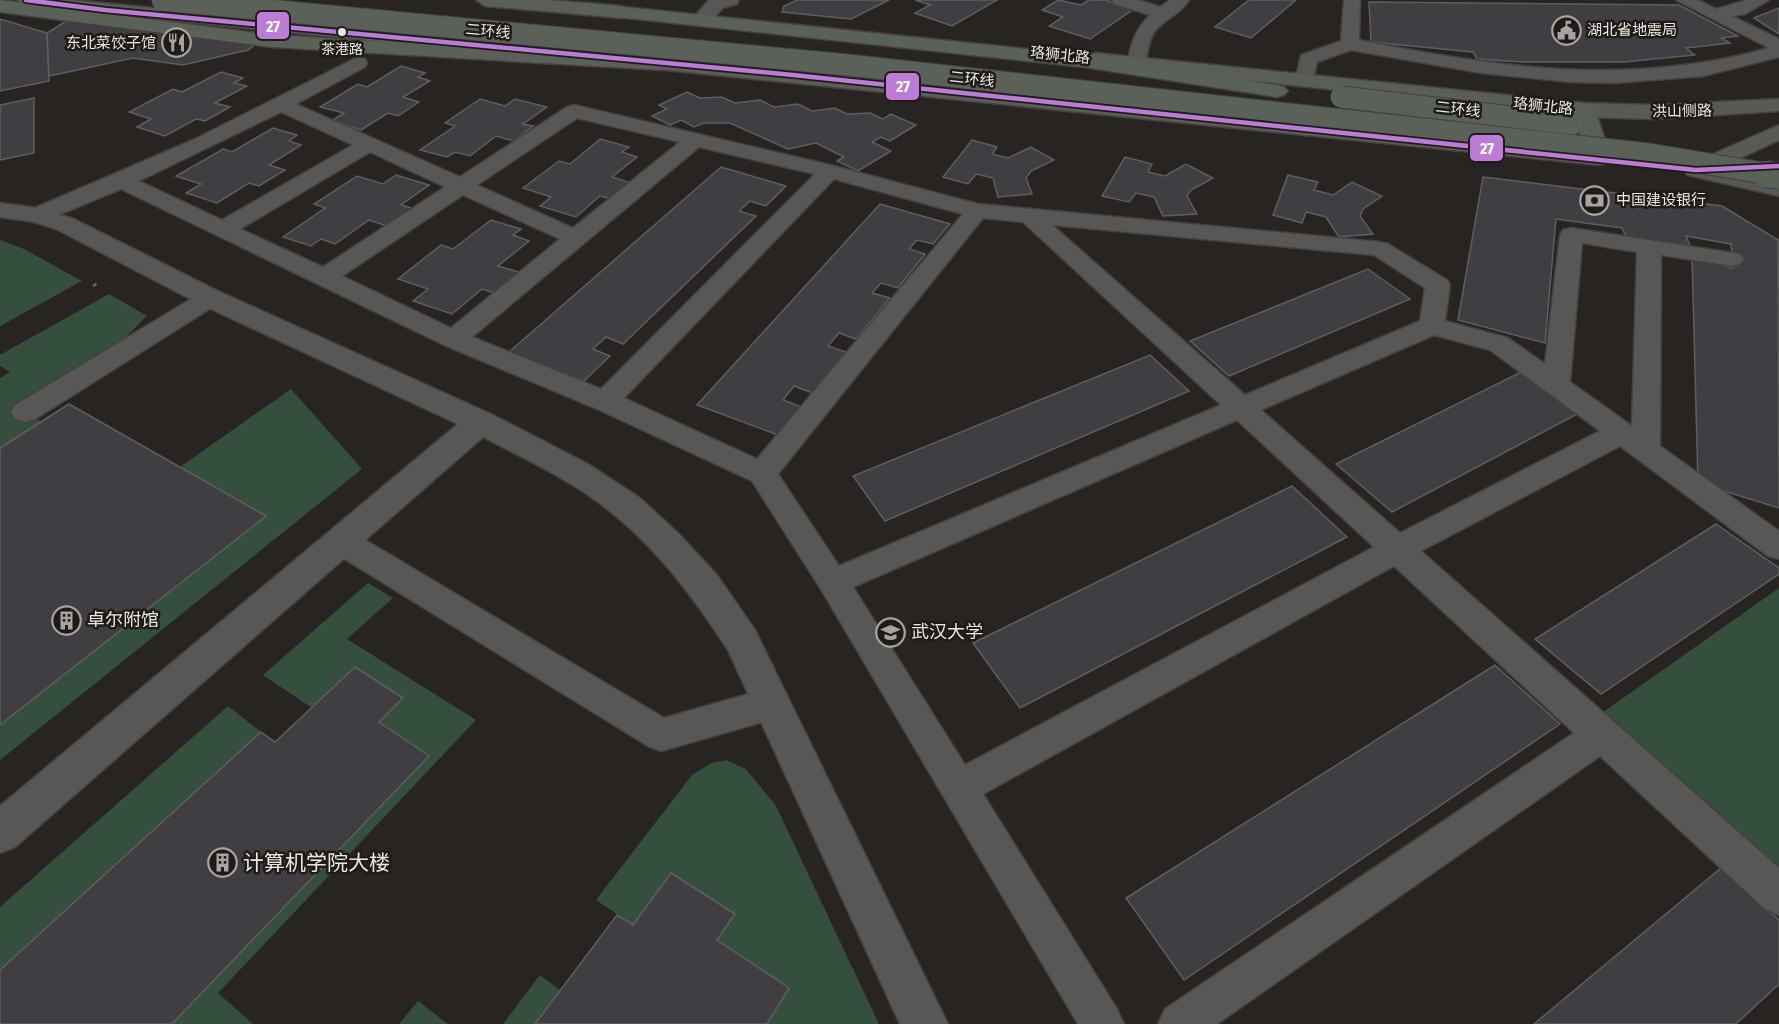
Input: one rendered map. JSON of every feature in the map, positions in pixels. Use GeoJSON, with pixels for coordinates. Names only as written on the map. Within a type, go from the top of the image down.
{"type":"FeatureCollection","features":[{"type":"Feature","properties":{"kind":"highway","name":"二环线"},"geometry":{"type":"LineString","coordinates":[[162,0],[848,65],[1649,154],[1779,176]]}},
{"type":"Feature","properties":{"kind":"highway","name":"二环线"},"geometry":{"type":"LineString","coordinates":[[348,0],[780,40],[1490,112],[1634,132]]}},
{"type":"Feature","properties":{"kind":"highway"},"geometry":{"type":"LineString","coordinates":[[0,6],[272,41],[662,64]]}},
{"type":"Feature","properties":{"kind":"highway"},"geometry":{"type":"LineString","coordinates":[[586,9],[1084,61],[1277,91]]}},
{"type":"Feature","properties":{"kind":"highway"},"geometry":{"type":"LineString","coordinates":[[1702,142],[1779,155]]}},
{"type":"Feature","properties":{"kind":"main road"},"geometry":{"type":"LineString","coordinates":[[26,0],[113,5],[662,64],[1599,158],[1696,170],[1779,166]]}},
{"type":"Feature","properties":{"kind":"main road","name":"珞狮北路"},"geometry":{"type":"LineString","coordinates":[[485,0],[702,19],[1584,110],[1599,158]]}},
{"type":"Feature","properties":{"kind":"main road","name":"洪山侧路"},"geometry":{"type":"LineString","coordinates":[[1584,110],[1654,112],[1779,105]]}},
{"type":"Feature","properties":{"kind":"main road"},"geometry":{"type":"LineString","coordinates":[[1696,170],[1779,132]]}},
{"type":"Feature","properties":{"kind":"street"},"geometry":{"type":"LineString","coordinates":[[702,19],[716,4],[730,0]]}},
{"type":"Feature","properties":{"kind":"street"},"geometry":{"type":"LineString","coordinates":[[1696,170],[1779,189]]}},
{"type":"Feature","properties":{"kind":"street"},"geometry":{"type":"LineString","coordinates":[[0,210],[38,215],[65,224],[210,297],[480,422],[577,472],[628,507],[668,544],[705,585],[742,641],[924,1024]]}},
{"type":"Feature","properties":{"kind":"street"},"geometry":{"type":"LineString","coordinates":[[0,833],[480,422]]}},
{"type":"Feature","properties":{"kind":"lane"},"geometry":{"type":"LineString","coordinates":[[1120,0],[1162,13]]}},
{"type":"Feature","properties":{"kind":"lane"},"geometry":{"type":"LineString","coordinates":[[1137,63],[1141,34],[1162,13],[1181,0]]}},
{"type":"Feature","properties":{"kind":"lane"},"geometry":{"type":"LineString","coordinates":[[1350,44],[1352,0]]}},
{"type":"Feature","properties":{"kind":"lane"},"geometry":{"type":"LineString","coordinates":[[1684,0],[1779,46]]}},
{"type":"Feature","properties":{"kind":"lane"},"geometry":{"type":"LineString","coordinates":[[1715,14],[1739,10],[1761,0]]}},
{"type":"Feature","properties":{"kind":"lane"},"geometry":{"type":"LineString","coordinates":[[1305,82],[1308,59],[1350,44],[1458,66],[1571,75],[1680,73],[1704,70],[1779,51]]}},
{"type":"Feature","properties":{"kind":"lane"},"geometry":{"type":"LineString","coordinates":[[38,215],[124,182],[282,105],[358,63]]}},
{"type":"Feature","properties":{"kind":"lane"},"geometry":{"type":"LineString","coordinates":[[282,105],[576,238]]}},
{"type":"Feature","properties":{"kind":"lane"},"geometry":{"type":"LineString","coordinates":[[323,278],[574,111],[830,171],[977,211],[1380,249],[1438,285],[1432,326]]}},
{"type":"Feature","properties":{"kind":"lane"},"geometry":{"type":"LineString","coordinates":[[453,339],[696,139]]}},
{"type":"Feature","properties":{"kind":"lane"},"geometry":{"type":"LineString","coordinates":[[222,230],[369,144]]}},
{"type":"Feature","properties":{"kind":"lane"},"geometry":{"type":"LineString","coordinates":[[605,401],[830,171]]}},
{"type":"Feature","properties":{"kind":"lane"},"geometry":{"type":"LineString","coordinates":[[124,182],[453,339],[605,401],[762,473],[833,582],[1102,1024]]}},
{"type":"Feature","properties":{"kind":"lane"},"geometry":{"type":"LineString","coordinates":[[762,473],[977,211]]}},
{"type":"Feature","properties":{"kind":"lane"},"geometry":{"type":"LineString","coordinates":[[1028,215],[1779,895]]}},
{"type":"Feature","properties":{"kind":"lane"},"geometry":{"type":"LineString","coordinates":[[1556,385],[1571,235],[1732,259]]}},
{"type":"Feature","properties":{"kind":"lane"},"geometry":{"type":"LineString","coordinates":[[1634,442],[1649,246]]}},
{"type":"Feature","properties":{"kind":"lane"},"geometry":{"type":"LineString","coordinates":[[25,412],[210,297]]}},
{"type":"Feature","properties":{"kind":"lane"},"geometry":{"type":"LineString","coordinates":[[833,582],[1432,326],[1499,344],[1779,547]]}},
{"type":"Feature","properties":{"kind":"lane"},"geometry":{"type":"LineString","coordinates":[[958,788],[1397,549],[1634,442]]}},
{"type":"Feature","properties":{"kind":"lane"},"geometry":{"type":"LineString","coordinates":[[341,541],[661,735],[773,703]]}},
{"type":"Feature","properties":{"kind":"lane"},"geometry":{"type":"LineString","coordinates":[[1180,1024],[1602,734]]}},
{"type":"Feature","properties":{"kind":"green space"},"geometry":{"type":"Polygon","coordinates":[[[0,240],[24,249],[82,281],[0,326],[0,240]]]}},
{"type":"Feature","properties":{"kind":"green space"},"geometry":{"type":"Polygon","coordinates":[[[109,294],[147,316],[121,342],[15,406],[42,422],[0,448],[0,378],[10,372],[0,366],[0,355],[109,294]]]}},
{"type":"Feature","properties":{"kind":"green space"},"geometry":{"type":"Polygon","coordinates":[[[291,389],[362,469],[0,760],[0,725],[265,516],[180,467],[291,389]]]}},
{"type":"Feature","properties":{"kind":"green space"},"geometry":{"type":"Polygon","coordinates":[[[368,583],[393,598],[347,639],[476,720],[218,993],[253,1024],[172,1024],[429,756],[379,722],[403,698],[312,708],[263,675],[368,583]]]}},
{"type":"Feature","properties":{"kind":"green space"},"geometry":{"type":"Polygon","coordinates":[[[1779,588],[1779,877],[1599,715],[1779,588]]]}},
{"type":"Feature","properties":{"kind":"green space"},"geometry":{"type":"Polygon","coordinates":[[[228,706],[261,732],[0,970],[0,907],[228,706]]]}},
{"type":"Feature","properties":{"kind":"green space"},"geometry":{"type":"Polygon","coordinates":[[[726,760],[746,769],[776,806],[879,1024],[767,1024],[789,988],[717,940],[735,914],[671,873],[633,925],[596,900],[692,775],[711,763],[726,760]]]}},
{"type":"Feature","properties":{"kind":"green space"},"geometry":{"type":"Polygon","coordinates":[[[540,975],[560,990],[535,1024],[503,1024],[540,975]]]}},
{"type":"Feature","properties":{"kind":"green space"},"geometry":{"type":"Polygon","coordinates":[[[418,1001],[448,1024],[399,1024],[418,1001]]]}},
{"type":"Feature","properties":{"kind":"building"},"geometry":{"type":"Polygon","coordinates":[[[797,0],[889,0],[851,19],[782,12],[784,6],[797,0]]]}},
{"type":"Feature","properties":{"kind":"building"},"geometry":{"type":"Polygon","coordinates":[[[915,0],[997,0],[952,26],[915,13],[930,5],[915,0]]]}},
{"type":"Feature","properties":{"kind":"building"},"geometry":{"type":"Polygon","coordinates":[[[1058,0],[1081,5],[1089,0],[1105,0],[1134,9],[1090,39],[1049,26],[1063,17],[1042,10],[1058,0]]]}},
{"type":"Feature","properties":{"kind":"building"},"geometry":{"type":"Polygon","coordinates":[[[1249,0],[1296,0],[1251,38],[1215,27],[1249,0]]]}},
{"type":"Feature","properties":{"kind":"building"},"geometry":{"type":"Polygon","coordinates":[[[1369,2],[1679,5],[1738,36],[1721,38],[1730,43],[1686,48],[1695,55],[1624,62],[1523,62],[1477,59],[1473,52],[1371,42],[1369,2]]]}},
{"type":"Feature","properties":{"kind":"building"},"geometry":{"type":"Polygon","coordinates":[[[1779,8],[1779,34],[1754,18],[1779,8]]]}},
{"type":"Feature","properties":{"kind":"building"},"geometry":{"type":"Polygon","coordinates":[[[0,19],[47,33],[49,81],[0,91],[0,19]]]}},
{"type":"Feature","properties":{"kind":"building"},"geometry":{"type":"Polygon","coordinates":[[[68,20],[257,43],[248,50],[183,65],[133,58],[49,76],[47,33],[68,20]]]}},
{"type":"Feature","properties":{"kind":"building"},"geometry":{"type":"Polygon","coordinates":[[[401,66],[425,73],[418,77],[430,81],[403,97],[419,102],[398,116],[388,113],[361,130],[331,121],[344,113],[320,107],[358,84],[367,87],[401,66]]]}},
{"type":"Feature","properties":{"kind":"building"},"geometry":{"type":"Polygon","coordinates":[[[221,72],[243,78],[234,83],[247,86],[215,103],[230,107],[205,121],[196,119],[165,136],[137,127],[151,119],[129,112],[173,89],[182,92],[221,72]]]}},
{"type":"Feature","properties":{"kind":"building"},"geometry":{"type":"Polygon","coordinates":[[[687,92],[700,98],[722,97],[735,103],[760,100],[774,107],[798,104],[812,111],[835,108],[847,114],[870,113],[883,119],[891,114],[916,125],[890,141],[881,137],[872,142],[891,151],[858,171],[837,161],[844,157],[816,143],[788,149],[730,123],[704,123],[694,127],[681,120],[670,125],[652,116],[667,109],[659,105],[687,92]]]}},
{"type":"Feature","properties":{"kind":"building"},"geometry":{"type":"Polygon","coordinates":[[[34,98],[34,153],[0,160],[0,105],[34,98]]]}},
{"type":"Feature","properties":{"kind":"building"},"geometry":{"type":"Polygon","coordinates":[[[480,99],[505,106],[515,99],[547,107],[523,124],[533,126],[514,141],[496,136],[470,156],[455,152],[447,157],[420,150],[455,126],[445,123],[480,99]]]}},
{"type":"Feature","properties":{"kind":"building"},"geometry":{"type":"Polygon","coordinates":[[[273,128],[297,135],[289,141],[301,145],[269,165],[285,170],[259,186],[249,183],[217,203],[186,193],[201,184],[176,176],[223,149],[232,152],[273,128]]]}},
{"type":"Feature","properties":{"kind":"building"},"geometry":{"type":"Polygon","coordinates":[[[600,139],[629,147],[622,152],[637,157],[612,177],[631,183],[612,199],[600,196],[576,217],[540,206],[551,197],[523,188],[559,161],[570,164],[600,139]]]}},
{"type":"Feature","properties":{"kind":"building"},"geometry":{"type":"Polygon","coordinates":[[[972,140],[997,147],[992,154],[1008,158],[1031,147],[1054,160],[1031,171],[1026,178],[1032,194],[998,197],[993,178],[976,174],[968,184],[943,177],[972,140]]]}},
{"type":"Feature","properties":{"kind":"building"},"geometry":{"type":"Polygon","coordinates":[[[1125,157],[1152,164],[1148,172],[1165,176],[1186,164],[1213,178],[1191,190],[1187,196],[1197,214],[1163,216],[1154,197],[1136,193],[1129,202],[1102,196],[1125,157]]]}},
{"type":"Feature","properties":{"kind":"building"},"geometry":{"type":"Polygon","coordinates":[[[721,167],[786,186],[766,206],[750,201],[739,211],[756,216],[623,344],[606,337],[593,349],[610,356],[584,381],[509,352],[721,167]]]}},
{"type":"Feature","properties":{"kind":"building"},"geometry":{"type":"Polygon","coordinates":[[[396,175],[429,185],[401,205],[412,208],[387,226],[369,220],[335,244],[321,239],[311,246],[283,237],[325,208],[314,204],[357,176],[383,184],[396,175]]]}},
{"type":"Feature","properties":{"kind":"building"},"geometry":{"type":"Polygon","coordinates":[[[1288,175],[1318,182],[1314,190],[1333,195],[1352,182],[1382,196],[1363,209],[1360,216],[1373,234],[1339,237],[1326,217],[1306,212],[1302,223],[1273,215],[1288,175]]]}},
{"type":"Feature","properties":{"kind":"building"},"geometry":{"type":"Polygon","coordinates":[[[1483,177],[1722,206],[1778,240],[1779,508],[1698,483],[1692,258],[1733,268],[1731,244],[1686,236],[1691,248],[1627,239],[1622,228],[1556,219],[1545,343],[1458,320],[1483,177]]]}},
{"type":"Feature","properties":{"kind":"building"},"geometry":{"type":"Polygon","coordinates":[[[880,204],[950,224],[933,244],[917,240],[909,249],[925,254],[898,288],[881,283],[872,293],[890,298],[856,339],[839,333],[828,346],[846,352],[813,393],[794,386],[783,400],[802,407],[778,435],[697,405],[880,204]]]}},
{"type":"Feature","properties":{"kind":"building"},"geometry":{"type":"Polygon","coordinates":[[[491,220],[521,229],[513,235],[529,241],[498,266],[519,272],[494,293],[482,289],[452,314],[413,301],[428,289],[398,279],[441,245],[453,249],[491,220]]]}},
{"type":"Feature","properties":{"kind":"building"},"geometry":{"type":"Polygon","coordinates":[[[1368,269],[1410,299],[1229,376],[1190,341],[1368,269]]]}},
{"type":"Feature","properties":{"kind":"building"},"geometry":{"type":"Polygon","coordinates":[[[1150,355],[1189,391],[885,521],[853,476],[1150,355]]]}},
{"type":"Feature","properties":{"kind":"building"},"geometry":{"type":"Polygon","coordinates":[[[1525,370],[1583,411],[1392,512],[1336,464],[1525,370]]]}},
{"type":"Feature","properties":{"kind":"building","name":"卓尔附馆"},"geometry":{"type":"Polygon","coordinates":[[[69,404],[266,516],[0,725],[0,448],[69,404]]]}},
{"type":"Feature","properties":{"kind":"building"},"geometry":{"type":"Polygon","coordinates":[[[1292,486],[1347,537],[1020,708],[973,643],[1292,486]]]}},
{"type":"Feature","properties":{"kind":"building"},"geometry":{"type":"Polygon","coordinates":[[[1716,524],[1779,568],[1779,574],[1601,694],[1535,639],[1716,524]]]}},
{"type":"Feature","properties":{"kind":"building"},"geometry":{"type":"Polygon","coordinates":[[[1495,665],[1560,724],[1184,980],[1126,898],[1495,665]]]}},
{"type":"Feature","properties":{"kind":"building","name":"计算机学院大楼"},"geometry":{"type":"Polygon","coordinates":[[[355,667],[403,698],[379,722],[429,756],[172,1024],[0,1024],[0,970],[261,732],[275,742],[355,667]]]}},
{"type":"Feature","properties":{"kind":"building"},"geometry":{"type":"Polygon","coordinates":[[[1721,868],[1779,920],[1779,984],[1736,1024],[1534,1024],[1721,868]]]}},
{"type":"Feature","properties":{"kind":"building"},"geometry":{"type":"Polygon","coordinates":[[[671,873],[735,914],[717,940],[789,988],[767,1024],[535,1024],[617,915],[633,925],[671,873]]]}},
{"type":"Feature","properties":{"kind":"transit line","name":"27"},"geometry":{"type":"LineString","coordinates":[[26,0],[105,10],[793,75],[1696,170],[1779,166]]}},
{"type":"Feature","properties":{"kind":"place","name":"湖北省地震局"},"geometry":{"type":"Point","coordinates":[1566,30]}},
{"type":"Feature","properties":{"kind":"place","name":"茶港路"},"geometry":{"type":"Point","coordinates":[342,32]}},
{"type":"Feature","properties":{"kind":"place","name":"东北菜饺子馆"},"geometry":{"type":"Point","coordinates":[177,43]}},
{"type":"Feature","properties":{"kind":"place","name":"中国建设银行"},"geometry":{"type":"Point","coordinates":[1595,200]}},
{"type":"Feature","properties":{"kind":"place","name":"卓尔附馆"},"geometry":{"type":"Point","coordinates":[66,620]}},
{"type":"Feature","properties":{"kind":"place","name":"武汉大学"},"geometry":{"type":"Point","coordinates":[890,632]}},
{"type":"Feature","properties":{"kind":"place","name":"计算机学院大楼"},"geometry":{"type":"Point","coordinates":[222,863]}}]}
